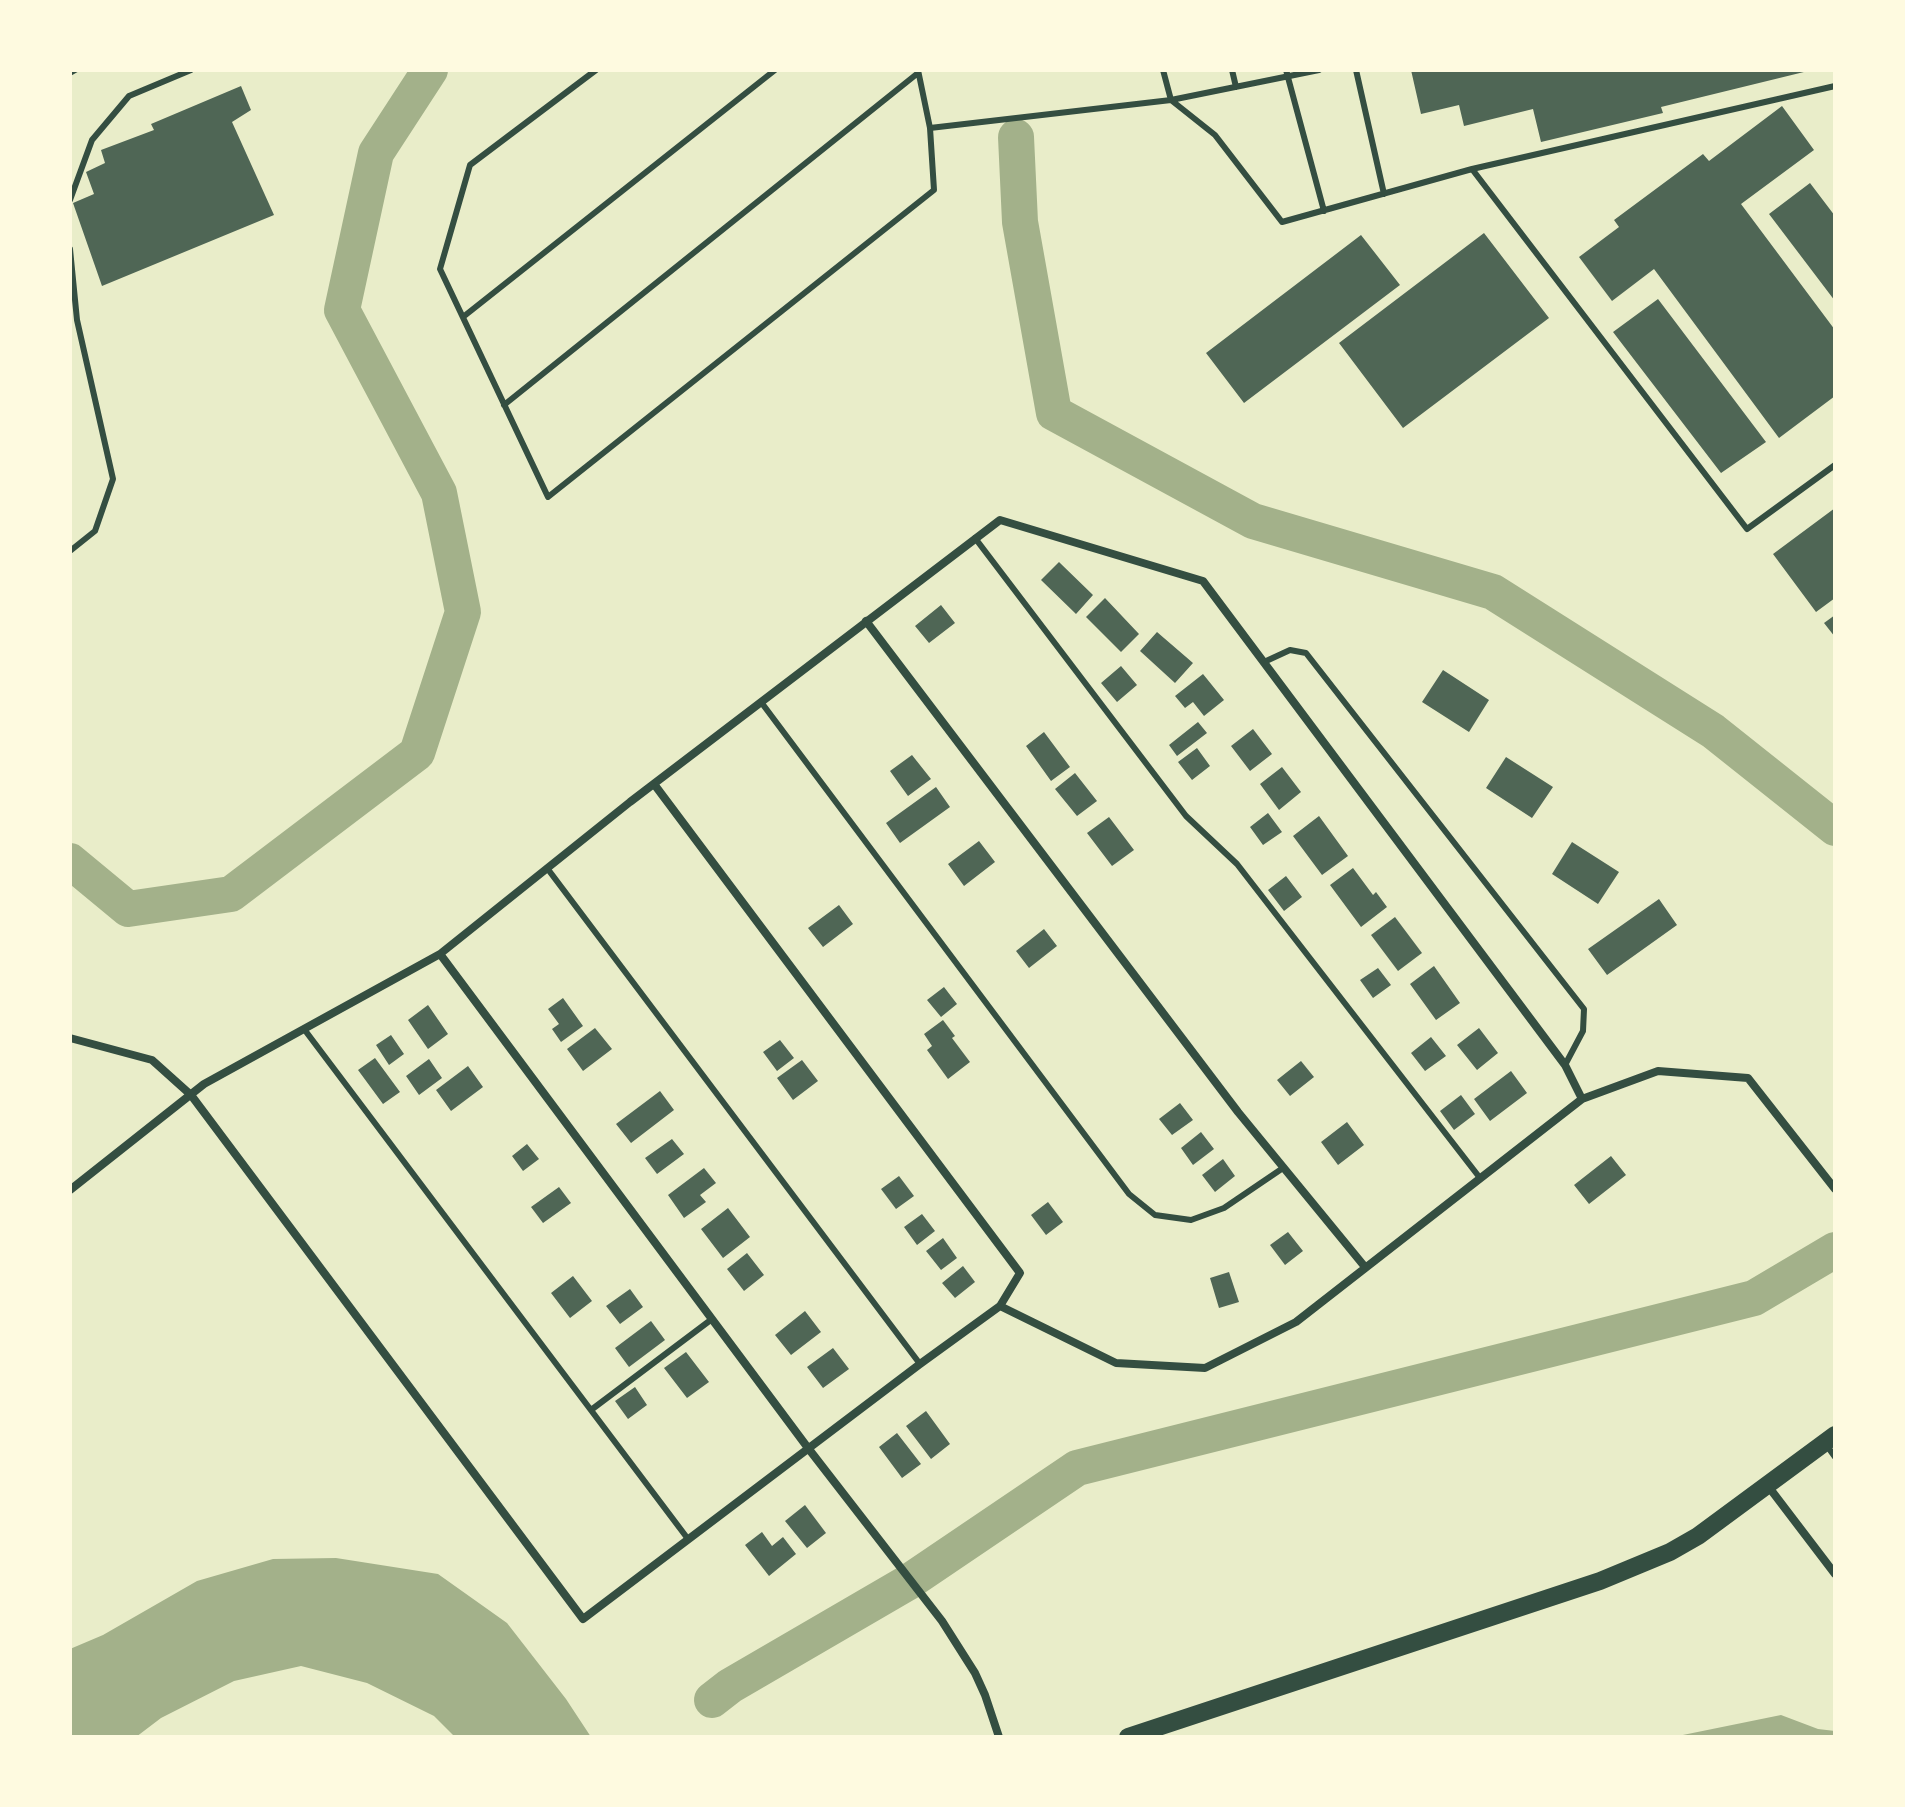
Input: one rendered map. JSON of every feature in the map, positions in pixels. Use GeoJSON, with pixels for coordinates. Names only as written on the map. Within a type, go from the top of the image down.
{"type":"FeatureCollection","features":[{"type":"Feature","properties":{"kind":"main road"},"geometry":{"type":"LineString","coordinates":[[1128,1737],[1600,1581],[1670,1552],[1832,1445]]}},
{"type":"Feature","properties":{"kind":"street"},"geometry":{"type":"LineString","coordinates":[[70,1190],[204,1084],[440,954],[654,784],[1000,520],[1203,581],[1565,1065],[1582,1099]]}},
{"type":"Feature","properties":{"kind":"street"},"geometry":{"type":"LineString","coordinates":[[866,621],[1219,1087],[1365,1267]]}},
{"type":"Feature","properties":{"kind":"street"},"geometry":{"type":"LineString","coordinates":[[70,1038],[152,1060],[191,1095],[583,1619],[1000,1306],[1020,1273],[654,784]]}},
{"type":"Feature","properties":{"kind":"street"},"geometry":{"type":"LineString","coordinates":[[440,954],[808,1448],[942,1621],[975,1673],[999,1737]]}},
{"type":"Feature","properties":{"kind":"street"},"geometry":{"type":"LineString","coordinates":[[1000,1306],[1116,1363],[1205,1368],[1296,1322],[1582,1099],[1658,1071],[1748,1078],[1835,1189]]}},
{"type":"Feature","properties":{"kind":"street"},"geometry":{"type":"LineString","coordinates":[[1768,1486],[1835,1574]]}},
{"type":"Feature","properties":{"kind":"lane"},"geometry":{"type":"LineString","coordinates":[[70,200],[92,140],[129,96],[191,70]]}},
{"type":"Feature","properties":{"kind":"lane"},"geometry":{"type":"LineString","coordinates":[[504,405],[918,72],[930,128],[934,190],[548,497],[504,405],[440,269],[470,165],[596,70]]}},
{"type":"Feature","properties":{"kind":"lane"},"geometry":{"type":"LineString","coordinates":[[463,317],[775,70]]}},
{"type":"Feature","properties":{"kind":"lane"},"geometry":{"type":"LineString","coordinates":[[1163,70],[1171,100],[1215,135],[1282,222],[1472,169],[1835,86]]}},
{"type":"Feature","properties":{"kind":"lane"},"geometry":{"type":"LineString","coordinates":[[1232,70],[1236,87]]}},
{"type":"Feature","properties":{"kind":"lane"},"geometry":{"type":"LineString","coordinates":[[930,128],[1171,100],[1286,74],[1319,70]]}},
{"type":"Feature","properties":{"kind":"lane"},"geometry":{"type":"LineString","coordinates":[[1356,70],[1384,194]]}},
{"type":"Feature","properties":{"kind":"lane"},"geometry":{"type":"LineString","coordinates":[[1286,74],[1324,211]]}},
{"type":"Feature","properties":{"kind":"lane"},"geometry":{"type":"LineString","coordinates":[[1472,169],[1747,529],[1835,465]]}},
{"type":"Feature","properties":{"kind":"lane"},"geometry":{"type":"LineString","coordinates":[[70,249],[77,320],[113,479],[95,531],[70,551]]}},
{"type":"Feature","properties":{"kind":"lane"},"geometry":{"type":"LineString","coordinates":[[975,538],[1186,816],[1237,864],[1480,1178]]}},
{"type":"Feature","properties":{"kind":"lane"},"geometry":{"type":"LineString","coordinates":[[1264,662],[1290,650],[1306,653],[1584,1009],[1583,1031],[1565,1065]]}},
{"type":"Feature","properties":{"kind":"lane"},"geometry":{"type":"LineString","coordinates":[[761,702],[1129,1194],[1155,1215],[1191,1220],[1224,1208],[1283,1168]]}},
{"type":"Feature","properties":{"kind":"lane"},"geometry":{"type":"LineString","coordinates":[[547,868],[920,1364]]}},
{"type":"Feature","properties":{"kind":"lane"},"geometry":{"type":"LineString","coordinates":[[304,1029],[688,1539]]}},
{"type":"Feature","properties":{"kind":"lane"},"geometry":{"type":"LineString","coordinates":[[591,1410],[712,1319]]}},
{"type":"Feature","properties":{"kind":"path"},"geometry":{"type":"LineString","coordinates":[[70,74],[77,70]]}},
{"type":"Feature","properties":{"kind":"shaded area"},"geometry":{"type":"Polygon","coordinates":[[[336,1558],[438,1574],[507,1623],[566,1699],[591,1737],[455,1737],[434,1716],[367,1683],[301,1666],[234,1681],[161,1718],[136,1737],[70,1737],[70,1649],[103,1635],[197,1581],[273,1559],[336,1558]]]}},
{"type":"Feature","properties":{"kind":"shaded area"},"geometry":{"type":"Polygon","coordinates":[[[1781,1715],[1818,1729],[1835,1731],[1835,1737],[1673,1737],[1781,1715]]]}},
{"type":"Feature","properties":{"kind":"building"},"geometry":{"type":"Polygon","coordinates":[[[1411,70],[1808,71],[1661,107],[1663,113],[1541,142],[1533,109],[1464,126],[1459,105],[1421,114],[1411,70]]]}},
{"type":"Feature","properties":{"kind":"building"},"geometry":{"type":"Polygon","coordinates":[[[241,86],[251,110],[232,122],[274,215],[102,286],[73,203],[94,194],[86,172],[105,163],[101,150],[154,130],[151,124],[241,86]]]}},
{"type":"Feature","properties":{"kind":"building"},"geometry":{"type":"Polygon","coordinates":[[[1782,106],[1814,150],[1741,204],[1835,330],[1835,396],[1779,438],[1654,269],[1612,301],[1579,257],[1619,227],[1614,220],[1703,154],[1709,161],[1782,106]]]}},
{"type":"Feature","properties":{"kind":"building"},"geometry":{"type":"Polygon","coordinates":[[[1810,183],[1835,216],[1835,301],[1769,214],[1810,183]]]}},
{"type":"Feature","properties":{"kind":"building"},"geometry":{"type":"Polygon","coordinates":[[[1484,233],[1549,318],[1403,428],[1339,343],[1484,233]]]}},
{"type":"Feature","properties":{"kind":"building"},"geometry":{"type":"Polygon","coordinates":[[[1361,235],[1400,285],[1244,403],[1206,353],[1361,235]]]}},
{"type":"Feature","properties":{"kind":"building"},"geometry":{"type":"Polygon","coordinates":[[[1658,299],[1766,442],[1721,473],[1613,332],[1658,299]]]}},
{"type":"Feature","properties":{"kind":"building"},"geometry":{"type":"Polygon","coordinates":[[[1835,508],[1835,598],[1816,612],[1773,554],[1835,508]]]}},
{"type":"Feature","properties":{"kind":"building"},"geometry":{"type":"Polygon","coordinates":[[[1059,562],[1093,595],[1076,614],[1041,580],[1059,562]]]}},
{"type":"Feature","properties":{"kind":"building"},"geometry":{"type":"Polygon","coordinates":[[[1105,598],[1139,634],[1121,652],[1086,617],[1105,598]]]}},
{"type":"Feature","properties":{"kind":"building"},"geometry":{"type":"Polygon","coordinates":[[[941,605],[955,623],[929,643],[915,626],[941,605]]]}},
{"type":"Feature","properties":{"kind":"building"},"geometry":{"type":"Polygon","coordinates":[[[1835,615],[1835,637],[1824,623],[1835,615]]]}},
{"type":"Feature","properties":{"kind":"building"},"geometry":{"type":"Polygon","coordinates":[[[1157,632],[1193,663],[1175,683],[1140,651],[1157,632]]]}},
{"type":"Feature","properties":{"kind":"building"},"geometry":{"type":"Polygon","coordinates":[[[1121,666],[1137,685],[1117,702],[1101,683],[1121,666]]]}},
{"type":"Feature","properties":{"kind":"building"},"geometry":{"type":"Polygon","coordinates":[[[1443,670],[1489,700],[1469,732],[1422,702],[1443,670]]]}},
{"type":"Feature","properties":{"kind":"building"},"geometry":{"type":"Polygon","coordinates":[[[1203,674],[1224,700],[1204,716],[1193,702],[1185,708],[1175,696],[1203,674]]]}},
{"type":"Feature","properties":{"kind":"building"},"geometry":{"type":"Polygon","coordinates":[[[1198,722],[1207,733],[1177,756],[1169,745],[1198,722]]]}},
{"type":"Feature","properties":{"kind":"building"},"geometry":{"type":"Polygon","coordinates":[[[1253,729],[1272,754],[1250,771],[1231,746],[1253,729]]]}},
{"type":"Feature","properties":{"kind":"building"},"geometry":{"type":"Polygon","coordinates":[[[1044,732],[1070,767],[1051,781],[1026,746],[1044,732]]]}},
{"type":"Feature","properties":{"kind":"building"},"geometry":{"type":"Polygon","coordinates":[[[1197,748],[1210,766],[1192,780],[1178,762],[1197,748]]]}},
{"type":"Feature","properties":{"kind":"building"},"geometry":{"type":"Polygon","coordinates":[[[912,755],[931,779],[908,796],[890,771],[912,755]]]}},
{"type":"Feature","properties":{"kind":"building"},"geometry":{"type":"Polygon","coordinates":[[[1506,757],[1553,787],[1532,818],[1486,788],[1506,757]]]}},
{"type":"Feature","properties":{"kind":"building"},"geometry":{"type":"Polygon","coordinates":[[[1282,767],[1301,792],[1279,810],[1260,784],[1282,767]]]}},
{"type":"Feature","properties":{"kind":"building"},"geometry":{"type":"Polygon","coordinates":[[[1075,773],[1097,801],[1077,816],[1055,789],[1075,773]]]}},
{"type":"Feature","properties":{"kind":"building"},"geometry":{"type":"Polygon","coordinates":[[[936,787],[950,807],[900,843],[886,823],[936,787]]]}},
{"type":"Feature","properties":{"kind":"building"},"geometry":{"type":"Polygon","coordinates":[[[1268,813],[1282,832],[1263,845],[1250,827],[1268,813]]]}},
{"type":"Feature","properties":{"kind":"building"},"geometry":{"type":"Polygon","coordinates":[[[1319,816],[1348,856],[1322,875],[1293,836],[1319,816]]]}},
{"type":"Feature","properties":{"kind":"building"},"geometry":{"type":"Polygon","coordinates":[[[1109,817],[1134,850],[1112,866],[1087,833],[1109,817]]]}},
{"type":"Feature","properties":{"kind":"building"},"geometry":{"type":"Polygon","coordinates":[[[979,841],[995,862],[964,886],[948,864],[979,841]]]}},
{"type":"Feature","properties":{"kind":"building"},"geometry":{"type":"Polygon","coordinates":[[[1572,842],[1619,872],[1598,904],[1552,874],[1572,842]]]}},
{"type":"Feature","properties":{"kind":"building"},"geometry":{"type":"Polygon","coordinates":[[[1353,868],[1373,895],[1376,892],[1387,907],[1361,927],[1330,885],[1353,868]]]}},
{"type":"Feature","properties":{"kind":"building"},"geometry":{"type":"Polygon","coordinates":[[[1286,876],[1302,897],[1284,911],[1268,890],[1286,876]]]}},
{"type":"Feature","properties":{"kind":"building"},"geometry":{"type":"Polygon","coordinates":[[[1659,899],[1677,925],[1607,975],[1588,949],[1659,899]]]}},
{"type":"Feature","properties":{"kind":"building"},"geometry":{"type":"Polygon","coordinates":[[[839,905],[853,924],[823,947],[808,928],[839,905]]]}},
{"type":"Feature","properties":{"kind":"building"},"geometry":{"type":"Polygon","coordinates":[[[1395,917],[1422,953],[1398,971],[1371,935],[1395,917]]]}},
{"type":"Feature","properties":{"kind":"building"},"geometry":{"type":"Polygon","coordinates":[[[1044,929],[1057,946],[1029,968],[1016,951],[1044,929]]]}},
{"type":"Feature","properties":{"kind":"building"},"geometry":{"type":"Polygon","coordinates":[[[1434,966],[1460,1003],[1436,1020],[1410,984],[1434,966]]]}},
{"type":"Feature","properties":{"kind":"building"},"geometry":{"type":"Polygon","coordinates":[[[1378,968],[1391,985],[1373,998],[1360,980],[1378,968]]]}},
{"type":"Feature","properties":{"kind":"building"},"geometry":{"type":"Polygon","coordinates":[[[944,987],[957,1004],[941,1017],[927,1000],[944,987]]]}},
{"type":"Feature","properties":{"kind":"building"},"geometry":{"type":"Polygon","coordinates":[[[563,998],[583,1026],[561,1042],[552,1029],[559,1024],[548,1009],[563,998]]]}},
{"type":"Feature","properties":{"kind":"building"},"geometry":{"type":"Polygon","coordinates":[[[428,1005],[448,1034],[428,1049],[408,1020],[428,1005]]]}},
{"type":"Feature","properties":{"kind":"building"},"geometry":{"type":"Polygon","coordinates":[[[943,1020],[970,1062],[948,1079],[927,1050],[932,1046],[924,1034],[943,1020]]]}},
{"type":"Feature","properties":{"kind":"building"},"geometry":{"type":"Polygon","coordinates":[[[595,1028],[612,1049],[583,1071],[567,1049],[595,1028]]]}},
{"type":"Feature","properties":{"kind":"building"},"geometry":{"type":"Polygon","coordinates":[[[1479,1028],[1498,1053],[1477,1070],[1457,1045],[1479,1028]]]}},
{"type":"Feature","properties":{"kind":"building"},"geometry":{"type":"Polygon","coordinates":[[[391,1035],[404,1054],[389,1065],[376,1045],[391,1035]]]}},
{"type":"Feature","properties":{"kind":"building"},"geometry":{"type":"Polygon","coordinates":[[[1431,1037],[1446,1056],[1425,1071],[1411,1053],[1431,1037]]]}},
{"type":"Feature","properties":{"kind":"building"},"geometry":{"type":"Polygon","coordinates":[[[780,1040],[794,1058],[777,1071],[763,1052],[780,1040]]]}},
{"type":"Feature","properties":{"kind":"building"},"geometry":{"type":"Polygon","coordinates":[[[375,1058],[400,1092],[383,1104],[358,1070],[375,1058]]]}},
{"type":"Feature","properties":{"kind":"building"},"geometry":{"type":"Polygon","coordinates":[[[429,1059],[442,1078],[419,1095],[406,1076],[429,1059]]]}},
{"type":"Feature","properties":{"kind":"building"},"geometry":{"type":"Polygon","coordinates":[[[802,1060],[818,1081],[793,1100],[777,1078],[802,1060]]]}},
{"type":"Feature","properties":{"kind":"building"},"geometry":{"type":"Polygon","coordinates":[[[1301,1061],[1314,1077],[1290,1096],[1277,1080],[1301,1061]]]}},
{"type":"Feature","properties":{"kind":"building"},"geometry":{"type":"Polygon","coordinates":[[[468,1066],[483,1087],[451,1111],[436,1090],[468,1066]]]}},
{"type":"Feature","properties":{"kind":"building"},"geometry":{"type":"Polygon","coordinates":[[[1511,1071],[1527,1093],[1490,1121],[1474,1099],[1511,1071]]]}},
{"type":"Feature","properties":{"kind":"building"},"geometry":{"type":"Polygon","coordinates":[[[660,1091],[674,1110],[631,1143],[616,1124],[660,1091]]]}},
{"type":"Feature","properties":{"kind":"building"},"geometry":{"type":"Polygon","coordinates":[[[1461,1095],[1475,1114],[1454,1130],[1440,1111],[1461,1095]]]}},
{"type":"Feature","properties":{"kind":"building"},"geometry":{"type":"Polygon","coordinates":[[[1180,1103],[1193,1120],[1172,1135],[1159,1119],[1180,1103]]]}},
{"type":"Feature","properties":{"kind":"building"},"geometry":{"type":"Polygon","coordinates":[[[1347,1122],[1364,1145],[1338,1165],[1321,1142],[1347,1122]]]}},
{"type":"Feature","properties":{"kind":"building"},"geometry":{"type":"Polygon","coordinates":[[[1201,1132],[1214,1149],[1193,1165],[1181,1148],[1201,1132]]]}},
{"type":"Feature","properties":{"kind":"building"},"geometry":{"type":"Polygon","coordinates":[[[672,1139],[684,1154],[657,1174],[645,1158],[672,1139]]]}},
{"type":"Feature","properties":{"kind":"building"},"geometry":{"type":"Polygon","coordinates":[[[527,1144],[539,1159],[523,1171],[512,1156],[527,1144]]]}},
{"type":"Feature","properties":{"kind":"building"},"geometry":{"type":"Polygon","coordinates":[[[1611,1156],[1626,1175],[1589,1204],[1574,1185],[1611,1156]]]}},
{"type":"Feature","properties":{"kind":"building"},"geometry":{"type":"Polygon","coordinates":[[[1223,1159],[1235,1176],[1215,1192],[1202,1175],[1223,1159]]]}},
{"type":"Feature","properties":{"kind":"building"},"geometry":{"type":"Polygon","coordinates":[[[704,1168],[716,1183],[700,1195],[706,1202],[684,1218],[668,1195],[704,1168]]]}},
{"type":"Feature","properties":{"kind":"building"},"geometry":{"type":"Polygon","coordinates":[[[899,1176],[914,1196],[896,1209],[881,1189],[899,1176]]]}},
{"type":"Feature","properties":{"kind":"building"},"geometry":{"type":"Polygon","coordinates":[[[559,1187],[571,1203],[543,1223],[531,1207],[559,1187]]]}},
{"type":"Feature","properties":{"kind":"building"},"geometry":{"type":"Polygon","coordinates":[[[1048,1202],[1063,1222],[1046,1235],[1031,1215],[1048,1202]]]}},
{"type":"Feature","properties":{"kind":"building"},"geometry":{"type":"Polygon","coordinates":[[[728,1208],[750,1237],[723,1258],[701,1229],[728,1208]]]}},
{"type":"Feature","properties":{"kind":"building"},"geometry":{"type":"Polygon","coordinates":[[[922,1214],[935,1231],[917,1245],[904,1227],[922,1214]]]}},
{"type":"Feature","properties":{"kind":"building"},"geometry":{"type":"Polygon","coordinates":[[[1288,1232],[1303,1251],[1285,1265],[1270,1245],[1288,1232]]]}},
{"type":"Feature","properties":{"kind":"building"},"geometry":{"type":"Polygon","coordinates":[[[943,1238],[957,1258],[941,1270],[926,1251],[943,1238]]]}},
{"type":"Feature","properties":{"kind":"building"},"geometry":{"type":"Polygon","coordinates":[[[747,1253],[764,1275],[744,1291],[727,1269],[747,1253]]]}},
{"type":"Feature","properties":{"kind":"building"},"geometry":{"type":"Polygon","coordinates":[[[963,1266],[975,1282],[955,1298],[942,1283],[963,1266]]]}},
{"type":"Feature","properties":{"kind":"building"},"geometry":{"type":"Polygon","coordinates":[[[1229,1272],[1239,1302],[1219,1308],[1210,1278],[1229,1272]]]}},
{"type":"Feature","properties":{"kind":"building"},"geometry":{"type":"Polygon","coordinates":[[[573,1276],[592,1301],[570,1318],[551,1293],[573,1276]]]}},
{"type":"Feature","properties":{"kind":"building"},"geometry":{"type":"Polygon","coordinates":[[[630,1289],[643,1307],[620,1324],[606,1306],[630,1289]]]}},
{"type":"Feature","properties":{"kind":"building"},"geometry":{"type":"Polygon","coordinates":[[[805,1311],[821,1332],[791,1355],[775,1335],[805,1311]]]}},
{"type":"Feature","properties":{"kind":"building"},"geometry":{"type":"Polygon","coordinates":[[[651,1321],[665,1340],[629,1367],[615,1348],[651,1321]]]}},
{"type":"Feature","properties":{"kind":"building"},"geometry":{"type":"Polygon","coordinates":[[[833,1348],[849,1369],[823,1388],[807,1367],[833,1348]]]}},
{"type":"Feature","properties":{"kind":"building"},"geometry":{"type":"Polygon","coordinates":[[[686,1352],[709,1382],[687,1398],[664,1368],[686,1352]]]}},
{"type":"Feature","properties":{"kind":"building"},"geometry":{"type":"Polygon","coordinates":[[[635,1387],[647,1405],[628,1419],[615,1401],[635,1387]]]}},
{"type":"Feature","properties":{"kind":"building"},"geometry":{"type":"Polygon","coordinates":[[[926,1411],[950,1444],[931,1459],[906,1426],[926,1411]]]}},
{"type":"Feature","properties":{"kind":"building"},"geometry":{"type":"Polygon","coordinates":[[[897,1433],[921,1464],[902,1478],[879,1447],[897,1433]]]}},
{"type":"Feature","properties":{"kind":"building"},"geometry":{"type":"Polygon","coordinates":[[[805,1505],[826,1533],[807,1548],[785,1521],[805,1505]]]}},
{"type":"Feature","properties":{"kind":"building"},"geometry":{"type":"Polygon","coordinates":[[[762,1532],[772,1546],[783,1537],[796,1554],[769,1576],[745,1545],[762,1532]]]}},
{"type":"Feature","properties":{"kind":"waterway"},"geometry":{"type":"LineString","coordinates":[[70,861],[128,909],[231,894],[417,753],[463,612],[439,493],[342,310],[376,153],[430,70]]}},
{"type":"Feature","properties":{"kind":"waterway"},"geometry":{"type":"LineString","coordinates":[[1016,137],[1020,222],[1054,413],[1253,521],[1493,592],[1713,731],[1835,828]]}},
{"type":"Feature","properties":{"kind":"waterway"},"geometry":{"type":"LineString","coordinates":[[712,1700],[730,1686],[907,1583],[1077,1468],[1754,1298],[1835,1250]]}}]}
